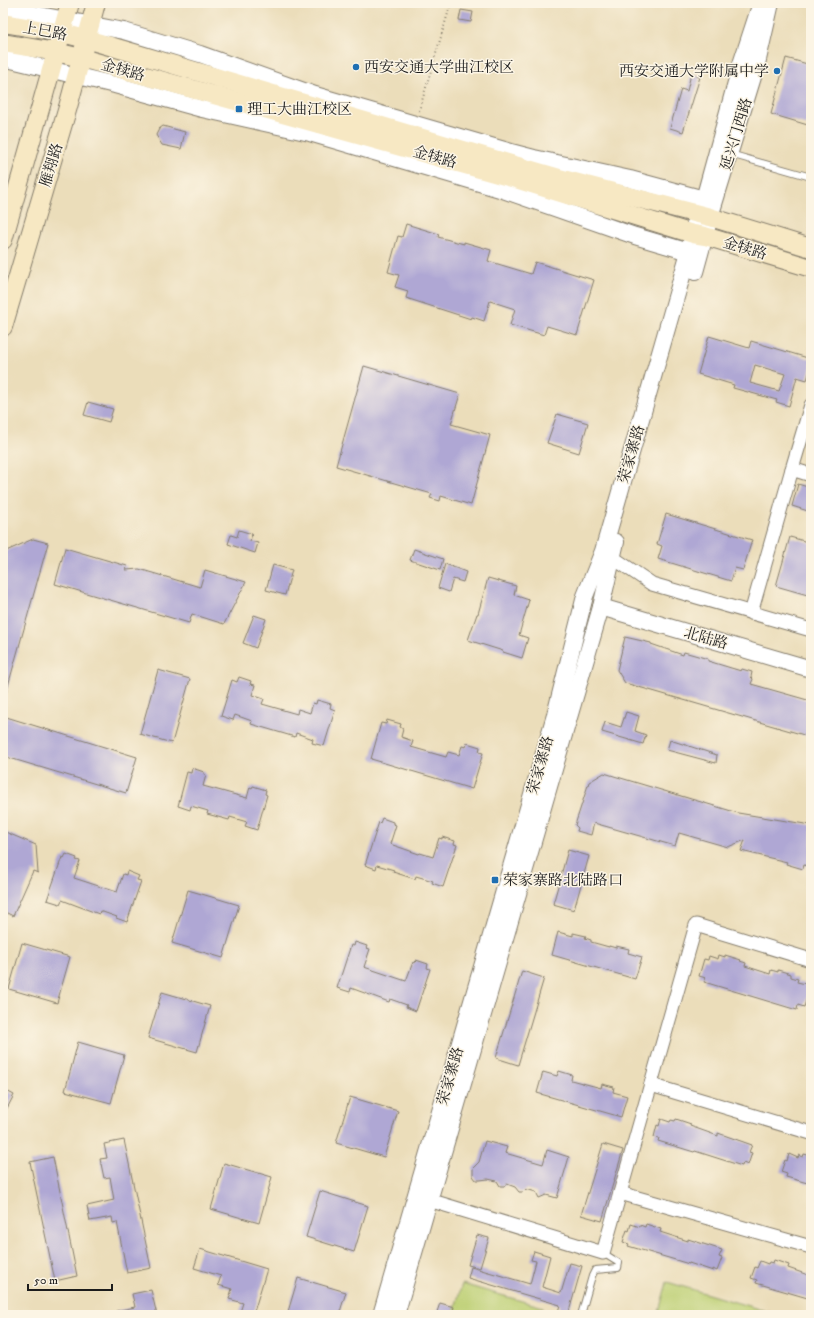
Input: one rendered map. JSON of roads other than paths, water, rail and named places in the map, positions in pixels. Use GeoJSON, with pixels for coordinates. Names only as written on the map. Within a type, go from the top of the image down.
{"type":"FeatureCollection","features":[{"type":"Feature","properties":{"kind":"main road","name":"雁翔路"},"geometry":{"type":"LineString","coordinates":[[3,327],[68,107],[96,3]]}},
{"type":"Feature","properties":{"kind":"main road","name":"雁翔路"},"geometry":{"type":"LineString","coordinates":[[3,240],[66,19]]}},
{"type":"Feature","properties":{"kind":"main road","name":"上巳路"},"geometry":{"type":"LineString","coordinates":[[3,23],[66,19],[88,32]]}},
{"type":"Feature","properties":{"kind":"main road","name":"金犊路"},"geometry":{"type":"LineString","coordinates":[[88,32],[537,171],[704,210],[811,248]]}},
{"type":"Feature","properties":{"kind":"main road","name":"上巳路"},"geometry":{"type":"LineString","coordinates":[[3,43],[56,52]]}},
{"type":"Feature","properties":{"kind":"main road","name":"金犊路"},"geometry":{"type":"LineString","coordinates":[[56,52],[512,178],[811,268]]}},
{"type":"Feature","properties":{"kind":"street","name":"延兴门西路"},"geometry":{"type":"LineString","coordinates":[[704,210],[741,64],[761,3]]}},
{"type":"Feature","properties":{"kind":"street","name":"延兴门西路"},"geometry":{"type":"LineString","coordinates":[[704,210],[730,154],[757,64],[771,3]]}},
{"type":"Feature","properties":{"kind":"street"},"geometry":{"type":"LineString","coordinates":[[3,8],[66,19]]}},
{"type":"Feature","properties":{"kind":"street"},"geometry":{"type":"LineString","coordinates":[[88,32],[124,31],[200,54],[315,95],[534,158],[610,174],[704,210]]}},
{"type":"Feature","properties":{"kind":"street"},"geometry":{"type":"LineString","coordinates":[[3,58],[76,75],[202,109],[310,133],[500,189],[634,236],[689,252]]}},
{"type":"Feature","properties":{"kind":"street","name":"荣家寨路"},"geometry":{"type":"LineString","coordinates":[[396,1315],[601,607],[612,557],[699,235],[704,210]]}},
{"type":"Feature","properties":{"kind":"street","name":"荣家寨路"},"geometry":{"type":"LineString","coordinates":[[381,1315],[555,715],[585,596],[604,551],[689,252],[699,235]]}},
{"type":"Feature","properties":{"kind":"street"},"geometry":{"type":"LineString","coordinates":[[751,613],[811,405]]}},
{"type":"Feature","properties":{"kind":"street"},"geometry":{"type":"LineString","coordinates":[[792,469],[811,475]]}},
{"type":"Feature","properties":{"kind":"street"},"geometry":{"type":"LineString","coordinates":[[612,557],[652,584],[811,630]]}},
{"type":"Feature","properties":{"kind":"street","name":"北陆路"},"geometry":{"type":"LineString","coordinates":[[601,607],[811,669]]}},
{"type":"Feature","properties":{"kind":"street"},"geometry":{"type":"LineString","coordinates":[[429,1200],[603,1253],[696,925],[811,960]]}},
{"type":"Feature","properties":{"kind":"street"},"geometry":{"type":"LineString","coordinates":[[651,1085],[811,1133]]}},
{"type":"Feature","properties":{"kind":"street"},"geometry":{"type":"LineString","coordinates":[[620,1193],[811,1248]]}},
{"type":"Feature","properties":{"kind":"lane"},"geometry":{"type":"LineString","coordinates":[[730,154],[811,177]]}},
{"type":"Feature","properties":{"kind":"lane"},"geometry":{"type":"LineString","coordinates":[[581,1315],[595,1270],[618,1268],[619,1263],[603,1253]]}},
{"type":"Feature","properties":{"kind":"place","name":"西安交通大学曲江校区"},"geometry":{"type":"Point","coordinates":[356,67]}},
{"type":"Feature","properties":{"kind":"place","name":"西安交通大学附属中学"},"geometry":{"type":"Point","coordinates":[777,71]}},
{"type":"Feature","properties":{"kind":"place","name":"理工大曲江校区"},"geometry":{"type":"Point","coordinates":[239,109]}},
{"type":"Feature","properties":{"kind":"place","name":"荣家寨路北陆路口"},"geometry":{"type":"Point","coordinates":[495,880]}}]}
